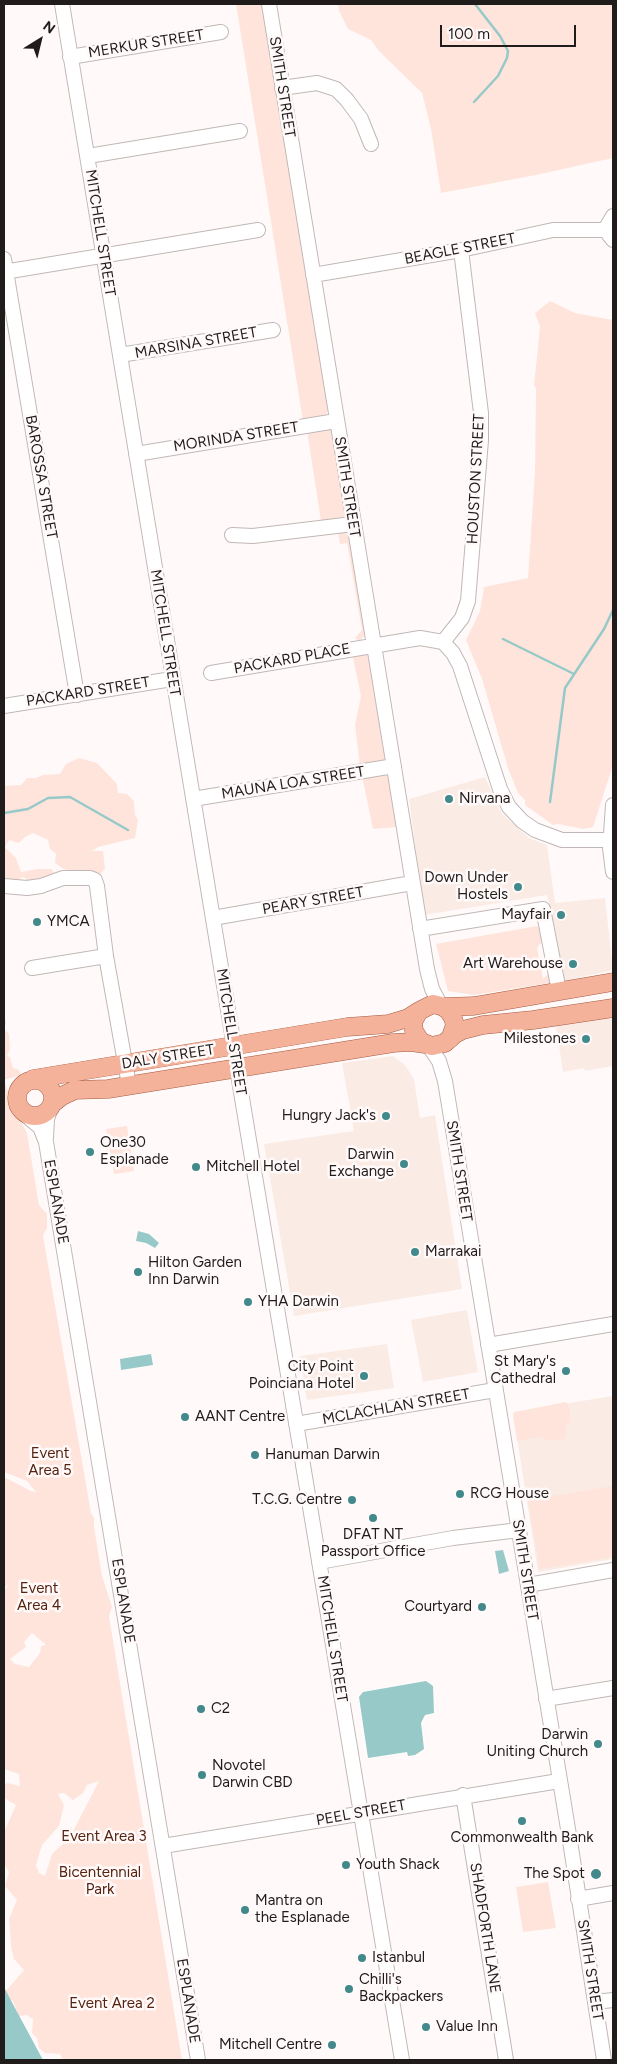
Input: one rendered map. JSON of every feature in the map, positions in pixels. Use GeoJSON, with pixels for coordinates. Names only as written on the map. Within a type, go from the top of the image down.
{"type":"FeatureCollection","features":[{"type":"Feature","properties":{"kind":"main road"},"geometry":{"type":"LineString","coordinates":[[613,982],[474,1006],[442,1006],[433,1004],[420,1009],[413,1022],[414,1031],[418,1039],[427,1045],[440,1045],[463,1030],[483,1025],[533,1020],[613,1008]]}},
{"type":"Feature","properties":{"kind":"main road"},"geometry":{"type":"LineString","coordinates":[[442,1006],[451,1013],[454,1022],[454,1030],[449,1040]]}},
{"type":"Feature","properties":{"kind":"main road","name":"DALY STREET"},"geometry":{"type":"LineString","coordinates":[[33,1079],[347,1027],[388,1024],[408,1018],[420,1009]]}},
{"type":"Feature","properties":{"kind":"main road","name":"DALY STREET"},"geometry":{"type":"LineString","coordinates":[[23,1112],[36,1116],[45,1114],[62,1096],[75,1090],[108,1089],[393,1043],[411,1042],[427,1045]]}},
{"type":"Feature","properties":{"kind":"main road","name":"MITCHELL STREET"},"geometry":{"type":"LineString","coordinates":[[234,1046],[237,1068]]}},
{"type":"Feature","properties":{"kind":"main road"},"geometry":{"type":"LineString","coordinates":[[23,1112],[17,1102],[18,1090],[25,1082],[33,1079],[44,1082],[51,1089],[53,1095],[52,1106]]}},
{"type":"Feature","properties":{"kind":"street","name":"MITCHELL STREET"},"geometry":{"type":"LineString","coordinates":[[62,4],[234,1046]]}},
{"type":"Feature","properties":{"kind":"street","name":"SMITH STREET"},"geometry":{"type":"LineString","coordinates":[[269,4],[426,969],[432,989],[442,1006]]}},
{"type":"Feature","properties":{"kind":"street","name":"MERKUR STREET"},"geometry":{"type":"LineString","coordinates":[[70,56],[221,32]]}},
{"type":"Feature","properties":{"kind":"street"},"geometry":{"type":"LineString","coordinates":[[282,88],[317,83],[336,89],[361,119],[371,144]]}},
{"type":"Feature","properties":{"kind":"street"},"geometry":{"type":"LineString","coordinates":[[88,156],[240,131]]}},
{"type":"Feature","properties":{"kind":"street","name":"BEAGLE STREET"},"geometry":{"type":"LineString","coordinates":[[313,275],[461,250],[554,230],[610,235],[608,222],[613,216]]}},
{"type":"Feature","properties":{"kind":"street"},"geometry":{"type":"LineString","coordinates":[[5,268],[104,256],[258,230]]}},
{"type":"Feature","properties":{"kind":"street","name":"HOUSTON STREET"},"geometry":{"type":"LineString","coordinates":[[443,642],[462,618],[468,601],[481,440],[481,413],[461,250]]}},
{"type":"Feature","properties":{"kind":"street","name":"BAROSSA STREET"},"geometry":{"type":"LineString","coordinates":[[5,268],[77,695]]}},
{"type":"Feature","properties":{"kind":"street","name":"MARSINA STREET"},"geometry":{"type":"LineString","coordinates":[[120,356],[273,330]]}},
{"type":"Feature","properties":{"kind":"street","name":"MORINDA STREET"},"geometry":{"type":"LineString","coordinates":[[136,454],[336,421]]}},
{"type":"Feature","properties":{"kind":"street"},"geometry":{"type":"LineString","coordinates":[[232,535],[253,536],[353,524]]}},
{"type":"Feature","properties":{"kind":"street","name":"PACKARD PLACE"},"geometry":{"type":"LineString","coordinates":[[211,673],[420,638],[443,642]]}},
{"type":"Feature","properties":{"kind":"street"},"geometry":{"type":"LineString","coordinates":[[443,642],[453,653],[460,666],[500,789],[516,814],[535,830],[562,840],[612,840]]}},
{"type":"Feature","properties":{"kind":"street","name":"PACKARD STREET"},"geometry":{"type":"LineString","coordinates":[[4,706],[172,679]]}},
{"type":"Feature","properties":{"kind":"street","name":"MAUNA LOA STREET"},"geometry":{"type":"LineString","coordinates":[[193,799],[394,766]]}},
{"type":"Feature","properties":{"kind":"street"},"geometry":{"type":"LineString","coordinates":[[613,805],[613,872]]}},
{"type":"Feature","properties":{"kind":"street"},"geometry":{"type":"LineString","coordinates":[[4,886],[27,888],[41,886],[63,878],[90,878],[95,880],[106,956],[129,1085]]}},
{"type":"Feature","properties":{"kind":"street","name":"PEARY STREET"},"geometry":{"type":"LineString","coordinates":[[213,918],[412,883]]}},
{"type":"Feature","properties":{"kind":"street"},"geometry":{"type":"LineString","coordinates":[[420,929],[543,909],[560,991]]}},
{"type":"Feature","properties":{"kind":"street"},"geometry":{"type":"LineString","coordinates":[[32,968],[106,956]]}},
{"type":"Feature","properties":{"kind":"street","name":"SMITH STREET"},"geometry":{"type":"LineString","coordinates":[[420,1009],[426,986],[426,969]]}},
{"type":"Feature","properties":{"kind":"street","name":"SMITH STREET"},"geometry":{"type":"LineString","coordinates":[[449,1040],[444,1062],[445,1081],[604,2060]]}},
{"type":"Feature","properties":{"kind":"street","name":"SMITH STREET"},"geometry":{"type":"LineString","coordinates":[[427,1045],[439,1061],[445,1081]]}},
{"type":"Feature","properties":{"kind":"street","name":"MITCHELL STREET"},"geometry":{"type":"LineString","coordinates":[[237,1068],[402,2060]]}},
{"type":"Feature","properties":{"kind":"street","name":"ESPLANADE"},"geometry":{"type":"LineString","coordinates":[[52,1106],[47,1119],[46,1142],[198,2060]]}},
{"type":"Feature","properties":{"kind":"street","name":"ESPLANADE"},"geometry":{"type":"LineString","coordinates":[[23,1112],[40,1127],[46,1142]]}},
{"type":"Feature","properties":{"kind":"street"},"geometry":{"type":"LineString","coordinates":[[488,1345],[613,1324]]}},
{"type":"Feature","properties":{"kind":"street","name":"MCLACHLAN STREET"},"geometry":{"type":"LineString","coordinates":[[296,1424],[495,1390]]}},
{"type":"Feature","properties":{"kind":"street"},"geometry":{"type":"LineString","coordinates":[[319,1562],[453,1538],[519,1530]]}},
{"type":"Feature","properties":{"kind":"street"},"geometry":{"type":"LineString","coordinates":[[528,1585],[613,1570]]}},
{"type":"Feature","properties":{"kind":"street"},"geometry":{"type":"LineString","coordinates":[[546,1700],[613,1688]]}},
{"type":"Feature","properties":{"kind":"street","name":"PEEL STREET"},"geometry":{"type":"LineString","coordinates":[[163,1846],[463,1795],[558,1781]]}},
{"type":"Feature","properties":{"kind":"street","name":"SHADFORTH LANE"},"geometry":{"type":"LineString","coordinates":[[463,1795],[506,2060]]}},
{"type":"Feature","properties":{"kind":"street"},"geometry":{"type":"LineString","coordinates":[[578,1899],[613,1894]]}},
{"type":"Feature","properties":{"kind":"street"},"geometry":{"type":"LineString","coordinates":[[595,2002],[613,2000]]}},
{"type":"Feature","properties":{"kind":"shaded area"},"geometry":{"type":"Polygon","coordinates":[[[485,777],[502,814],[529,838],[547,845],[555,903],[605,898],[613,970],[564,981],[547,895],[424,915],[409,799],[485,777]]]}},
{"type":"Feature","properties":{"kind":"shaded area","name":"Milestones"},"geometry":{"type":"Polygon","coordinates":[[[603,1018],[613,1019],[613,1066],[585,1071],[584,1068],[563,1072],[556,1026],[603,1018]]]}},
{"type":"Feature","properties":{"kind":"shaded area"},"geometry":{"type":"Polygon","coordinates":[[[393,1056],[405,1065],[414,1079],[420,1118],[435,1115],[462,1289],[294,1316],[264,1144],[354,1131],[342,1063],[393,1056]]]}},
{"type":"Feature","properties":{"kind":"shaded area"},"geometry":{"type":"Polygon","coordinates":[[[467,1310],[478,1372],[423,1382],[411,1320],[467,1310]]]}},
{"type":"Feature","properties":{"kind":"shaded area"},"geometry":{"type":"Polygon","coordinates":[[[387,1344],[394,1388],[307,1400],[300,1356],[387,1344]]]}},
{"type":"Feature","properties":{"kind":"shaded area"},"geometry":{"type":"Polygon","coordinates":[[[613,1396],[613,1559],[538,1572],[513,1412],[613,1396]]]}},
{"type":"Feature","properties":{"kind":"green space"},"geometry":{"type":"Polygon","coordinates":[[[236,4],[262,4],[329,405],[327,413],[321,418],[303,421],[236,4]]]}},
{"type":"Feature","properties":{"kind":"green space"},"geometry":{"type":"Polygon","coordinates":[[[338,4],[613,4],[613,158],[441,193],[431,129],[422,93],[379,51],[371,40],[348,29],[339,11],[338,4]]]}},
{"type":"Feature","properties":{"kind":"green space"},"geometry":{"type":"Polygon","coordinates":[[[550,301],[575,313],[613,320],[613,765],[593,827],[583,829],[558,824],[553,825],[525,805],[525,800],[518,793],[508,768],[482,679],[466,640],[480,611],[484,587],[528,578],[535,472],[536,388],[534,386],[540,327],[535,313],[550,301]]]}},
{"type":"Feature","properties":{"kind":"green space"},"geometry":{"type":"Polygon","coordinates":[[[332,429],[346,516],[343,520],[321,521],[307,431],[332,429]]]}},
{"type":"Feature","properties":{"kind":"green space"},"geometry":{"type":"Polygon","coordinates":[[[340,531],[347,534],[351,540],[366,628],[365,635],[359,641],[355,638],[362,630],[347,543],[340,544],[338,533],[340,531]]]}},
{"type":"Feature","properties":{"kind":"green space"},"geometry":{"type":"Polygon","coordinates":[[[362,652],[370,658],[387,758],[384,762],[360,766],[355,725],[361,696],[352,653],[362,652]]]}},
{"type":"Feature","properties":{"kind":"green space"},"geometry":{"type":"Polygon","coordinates":[[[79,758],[97,763],[117,784],[118,793],[127,794],[134,801],[135,815],[138,820],[135,838],[98,847],[92,851],[103,851],[105,869],[99,875],[95,872],[69,871],[62,868],[55,863],[56,854],[50,849],[48,840],[33,833],[19,843],[9,840],[5,847],[16,858],[21,872],[52,869],[56,877],[30,884],[24,877],[10,883],[4,882],[4,786],[21,785],[27,778],[60,774],[66,764],[79,758]]]}},
{"type":"Feature","properties":{"kind":"green space"},"geometry":{"type":"Polygon","coordinates":[[[385,774],[390,780],[398,827],[373,829],[362,776],[385,774]]]}},
{"type":"Feature","properties":{"kind":"green space"},"geometry":{"type":"Polygon","coordinates":[[[537,926],[541,931],[543,941],[537,948],[543,979],[550,972],[556,982],[474,995],[448,991],[436,944],[537,926]]]}},
{"type":"Feature","properties":{"kind":"green space"},"geometry":{"type":"Polygon","coordinates":[[[4,1029],[9,1034],[10,1049],[7,1056],[10,1057],[13,1068],[19,1070],[21,1075],[29,1073],[4,1080],[4,1029]]]}},
{"type":"Feature","properties":{"kind":"green space","name":"Bicentennial Park"},"geometry":{"type":"Polygon","coordinates":[[[4,1080],[12,1105],[27,1133],[39,1205],[47,1214],[47,1228],[43,1235],[91,1513],[94,1518],[102,1576],[112,1607],[109,1616],[182,2060],[63,2060],[60,2054],[45,2053],[39,2048],[37,2038],[32,2033],[33,2019],[26,2015],[19,2016],[13,2001],[8,1998],[6,1991],[24,1970],[14,1959],[11,1947],[9,1919],[17,1900],[5,1886],[9,1872],[4,1864],[4,1832],[16,1805],[4,1798],[4,1785],[7,1783],[20,1786],[19,1774],[4,1769],[4,1591],[9,1583],[4,1588],[4,1477],[36,1492],[27,1481],[4,1472],[4,1080]],[[32,1633],[24,1642],[26,1647],[10,1659],[15,1664],[29,1667],[40,1653],[41,1646],[46,1645],[32,1633]],[[99,1781],[87,1785],[83,1793],[73,1800],[64,1793],[58,1794],[64,1805],[59,1826],[42,1845],[36,1865],[39,1873],[45,1876],[52,1854],[70,1837],[99,1781]]]}},
{"type":"Feature","properties":{"kind":"green space"},"geometry":{"type":"Polygon","coordinates":[[[127,1126],[134,1171],[114,1174],[106,1129],[127,1126]]]}},
{"type":"Feature","properties":{"kind":"green space"},"geometry":{"type":"Polygon","coordinates":[[[565,1402],[568,1404],[571,1421],[566,1426],[565,1439],[550,1441],[539,1437],[517,1441],[513,1416],[516,1412],[565,1402]]]}},
{"type":"Feature","properties":{"kind":"green space"},"geometry":{"type":"Polygon","coordinates":[[[613,1486],[613,1557],[540,1569],[528,1500],[613,1486]]]}},
{"type":"Feature","properties":{"kind":"green space"},"geometry":{"type":"Polygon","coordinates":[[[548,1882],[556,1928],[523,1932],[516,1887],[548,1882]]]}},
{"type":"Feature","properties":{"kind":"water"},"geometry":{"type":"Polygon","coordinates":[[[138,1231],[149,1234],[159,1243],[155,1248],[146,1243],[136,1241],[138,1231]]]}},
{"type":"Feature","properties":{"kind":"water"},"geometry":{"type":"Polygon","coordinates":[[[151,1354],[153,1365],[121,1370],[120,1359],[151,1354]]]}},
{"type":"Feature","properties":{"kind":"water"},"geometry":{"type":"Polygon","coordinates":[[[503,1550],[509,1571],[499,1574],[495,1551],[503,1550]]]}},
{"type":"Feature","properties":{"kind":"water"},"geometry":{"type":"Polygon","coordinates":[[[426,1681],[433,1686],[434,1713],[425,1715],[421,1723],[424,1749],[415,1755],[408,1756],[407,1752],[368,1758],[359,1697],[363,1692],[426,1681]]]}},
{"type":"Feature","properties":{"kind":"water"},"geometry":{"type":"Polygon","coordinates":[[[4,1987],[15,2008],[43,2060],[4,2060],[4,1987]]]}},
{"type":"Feature","properties":{"kind":"waterway"},"geometry":{"type":"LineString","coordinates":[[474,102],[498,76],[507,58],[508,51],[500,36],[475,4]]}},
{"type":"Feature","properties":{"kind":"waterway"},"geometry":{"type":"LineString","coordinates":[[550,802],[565,688],[604,629],[613,610]]}},
{"type":"Feature","properties":{"kind":"waterway"},"geometry":{"type":"LineString","coordinates":[[503,639],[574,674]]}},
{"type":"Feature","properties":{"kind":"waterway"},"geometry":{"type":"LineString","coordinates":[[4,813],[28,809],[48,798],[70,797],[128,830]]}},
{"type":"Feature","properties":{"kind":"place","name":"Nirvana"},"geometry":{"type":"Point","coordinates":[449,799]}},
{"type":"Feature","properties":{"kind":"place","name":"Down Under Hostels"},"geometry":{"type":"Point","coordinates":[518,887]}},
{"type":"Feature","properties":{"kind":"place","name":"Mayfair"},"geometry":{"type":"Point","coordinates":[561,915]}},
{"type":"Feature","properties":{"kind":"place","name":"YMCA"},"geometry":{"type":"Point","coordinates":[37,922]}},
{"type":"Feature","properties":{"kind":"place","name":"Art Warehouse"},"geometry":{"type":"Point","coordinates":[573,964]}},
{"type":"Feature","properties":{"kind":"place","name":"Milestones"},"geometry":{"type":"Point","coordinates":[586,1039]}},
{"type":"Feature","properties":{"kind":"place","name":"Hungry Jack's"},"geometry":{"type":"Point","coordinates":[386,1116]}},
{"type":"Feature","properties":{"kind":"place","name":"One30 Esplanade"},"geometry":{"type":"Point","coordinates":[90,1152]}},
{"type":"Feature","properties":{"kind":"place","name":"Darwin Exchange"},"geometry":{"type":"Point","coordinates":[404,1164]}},
{"type":"Feature","properties":{"kind":"place","name":"Mitchell Hotel"},"geometry":{"type":"Point","coordinates":[196,1167]}},
{"type":"Feature","properties":{"kind":"place","name":"Marrakai"},"geometry":{"type":"Point","coordinates":[415,1252]}},
{"type":"Feature","properties":{"kind":"place","name":"Hilton Garden Inn Darwin"},"geometry":{"type":"Point","coordinates":[138,1272]}},
{"type":"Feature","properties":{"kind":"place","name":"YHA Darwin"},"geometry":{"type":"Point","coordinates":[248,1302]}},
{"type":"Feature","properties":{"kind":"place","name":"St Mary's Cathedral"},"geometry":{"type":"Point","coordinates":[566,1371]}},
{"type":"Feature","properties":{"kind":"place","name":"City Point Poinciana Hotel"},"geometry":{"type":"Point","coordinates":[364,1376]}},
{"type":"Feature","properties":{"kind":"place","name":"AANT Centre"},"geometry":{"type":"Point","coordinates":[185,1417]}},
{"type":"Feature","properties":{"kind":"place","name":"Hanuman Darwin"},"geometry":{"type":"Point","coordinates":[255,1455]}},
{"type":"Feature","properties":{"kind":"place","name":"RCG House"},"geometry":{"type":"Point","coordinates":[460,1494]}},
{"type":"Feature","properties":{"kind":"place","name":"T.C.G. Centre"},"geometry":{"type":"Point","coordinates":[352,1500]}},
{"type":"Feature","properties":{"kind":"place","name":"DFAT NT Passport Office"},"geometry":{"type":"Point","coordinates":[373,1518]}},
{"type":"Feature","properties":{"kind":"place","name":"Courtyard"},"geometry":{"type":"Point","coordinates":[482,1607]}},
{"type":"Feature","properties":{"kind":"place","name":"C2"},"geometry":{"type":"Point","coordinates":[201,1709]}},
{"type":"Feature","properties":{"kind":"place","name":"Darwin Uniting Church"},"geometry":{"type":"Point","coordinates":[598,1744]}},
{"type":"Feature","properties":{"kind":"place","name":"Novotel Darwin CBD"},"geometry":{"type":"Point","coordinates":[202,1775]}},
{"type":"Feature","properties":{"kind":"place","name":"Commonwealth Bank"},"geometry":{"type":"Point","coordinates":[522,1821]}},
{"type":"Feature","properties":{"kind":"place","name":"Youth Shack"},"geometry":{"type":"Point","coordinates":[346,1865]}},
{"type":"Feature","properties":{"kind":"place","name":"The Spot"},"geometry":{"type":"Point","coordinates":[596,1874]}},
{"type":"Feature","properties":{"kind":"place","name":"Mantra on the Esplanade"},"geometry":{"type":"Point","coordinates":[245,1910]}},
{"type":"Feature","properties":{"kind":"place","name":"Istanbul"},"geometry":{"type":"Point","coordinates":[362,1958]}},
{"type":"Feature","properties":{"kind":"place","name":"Chilli's Backpackers"},"geometry":{"type":"Point","coordinates":[349,1989]}},
{"type":"Feature","properties":{"kind":"place","name":"Value Inn"},"geometry":{"type":"Point","coordinates":[426,2027]}},
{"type":"Feature","properties":{"kind":"place","name":"Mitchell Centre"},"geometry":{"type":"Point","coordinates":[332,2045]}},
{"type":"Feature","properties":{"kind":"park label","name":"Event Area 5"},"geometry":{"type":"Point","coordinates":[50,1462]}},
{"type":"Feature","properties":{"kind":"park label","name":"Event Area 4"},"geometry":{"type":"Point","coordinates":[39,1598]}},
{"type":"Feature","properties":{"kind":"park label","name":"Event Area 3"},"geometry":{"type":"Point","coordinates":[104,1837]}},
{"type":"Feature","properties":{"kind":"park label","name":"Event Area 2"},"geometry":{"type":"Point","coordinates":[112,2004]}}]}
